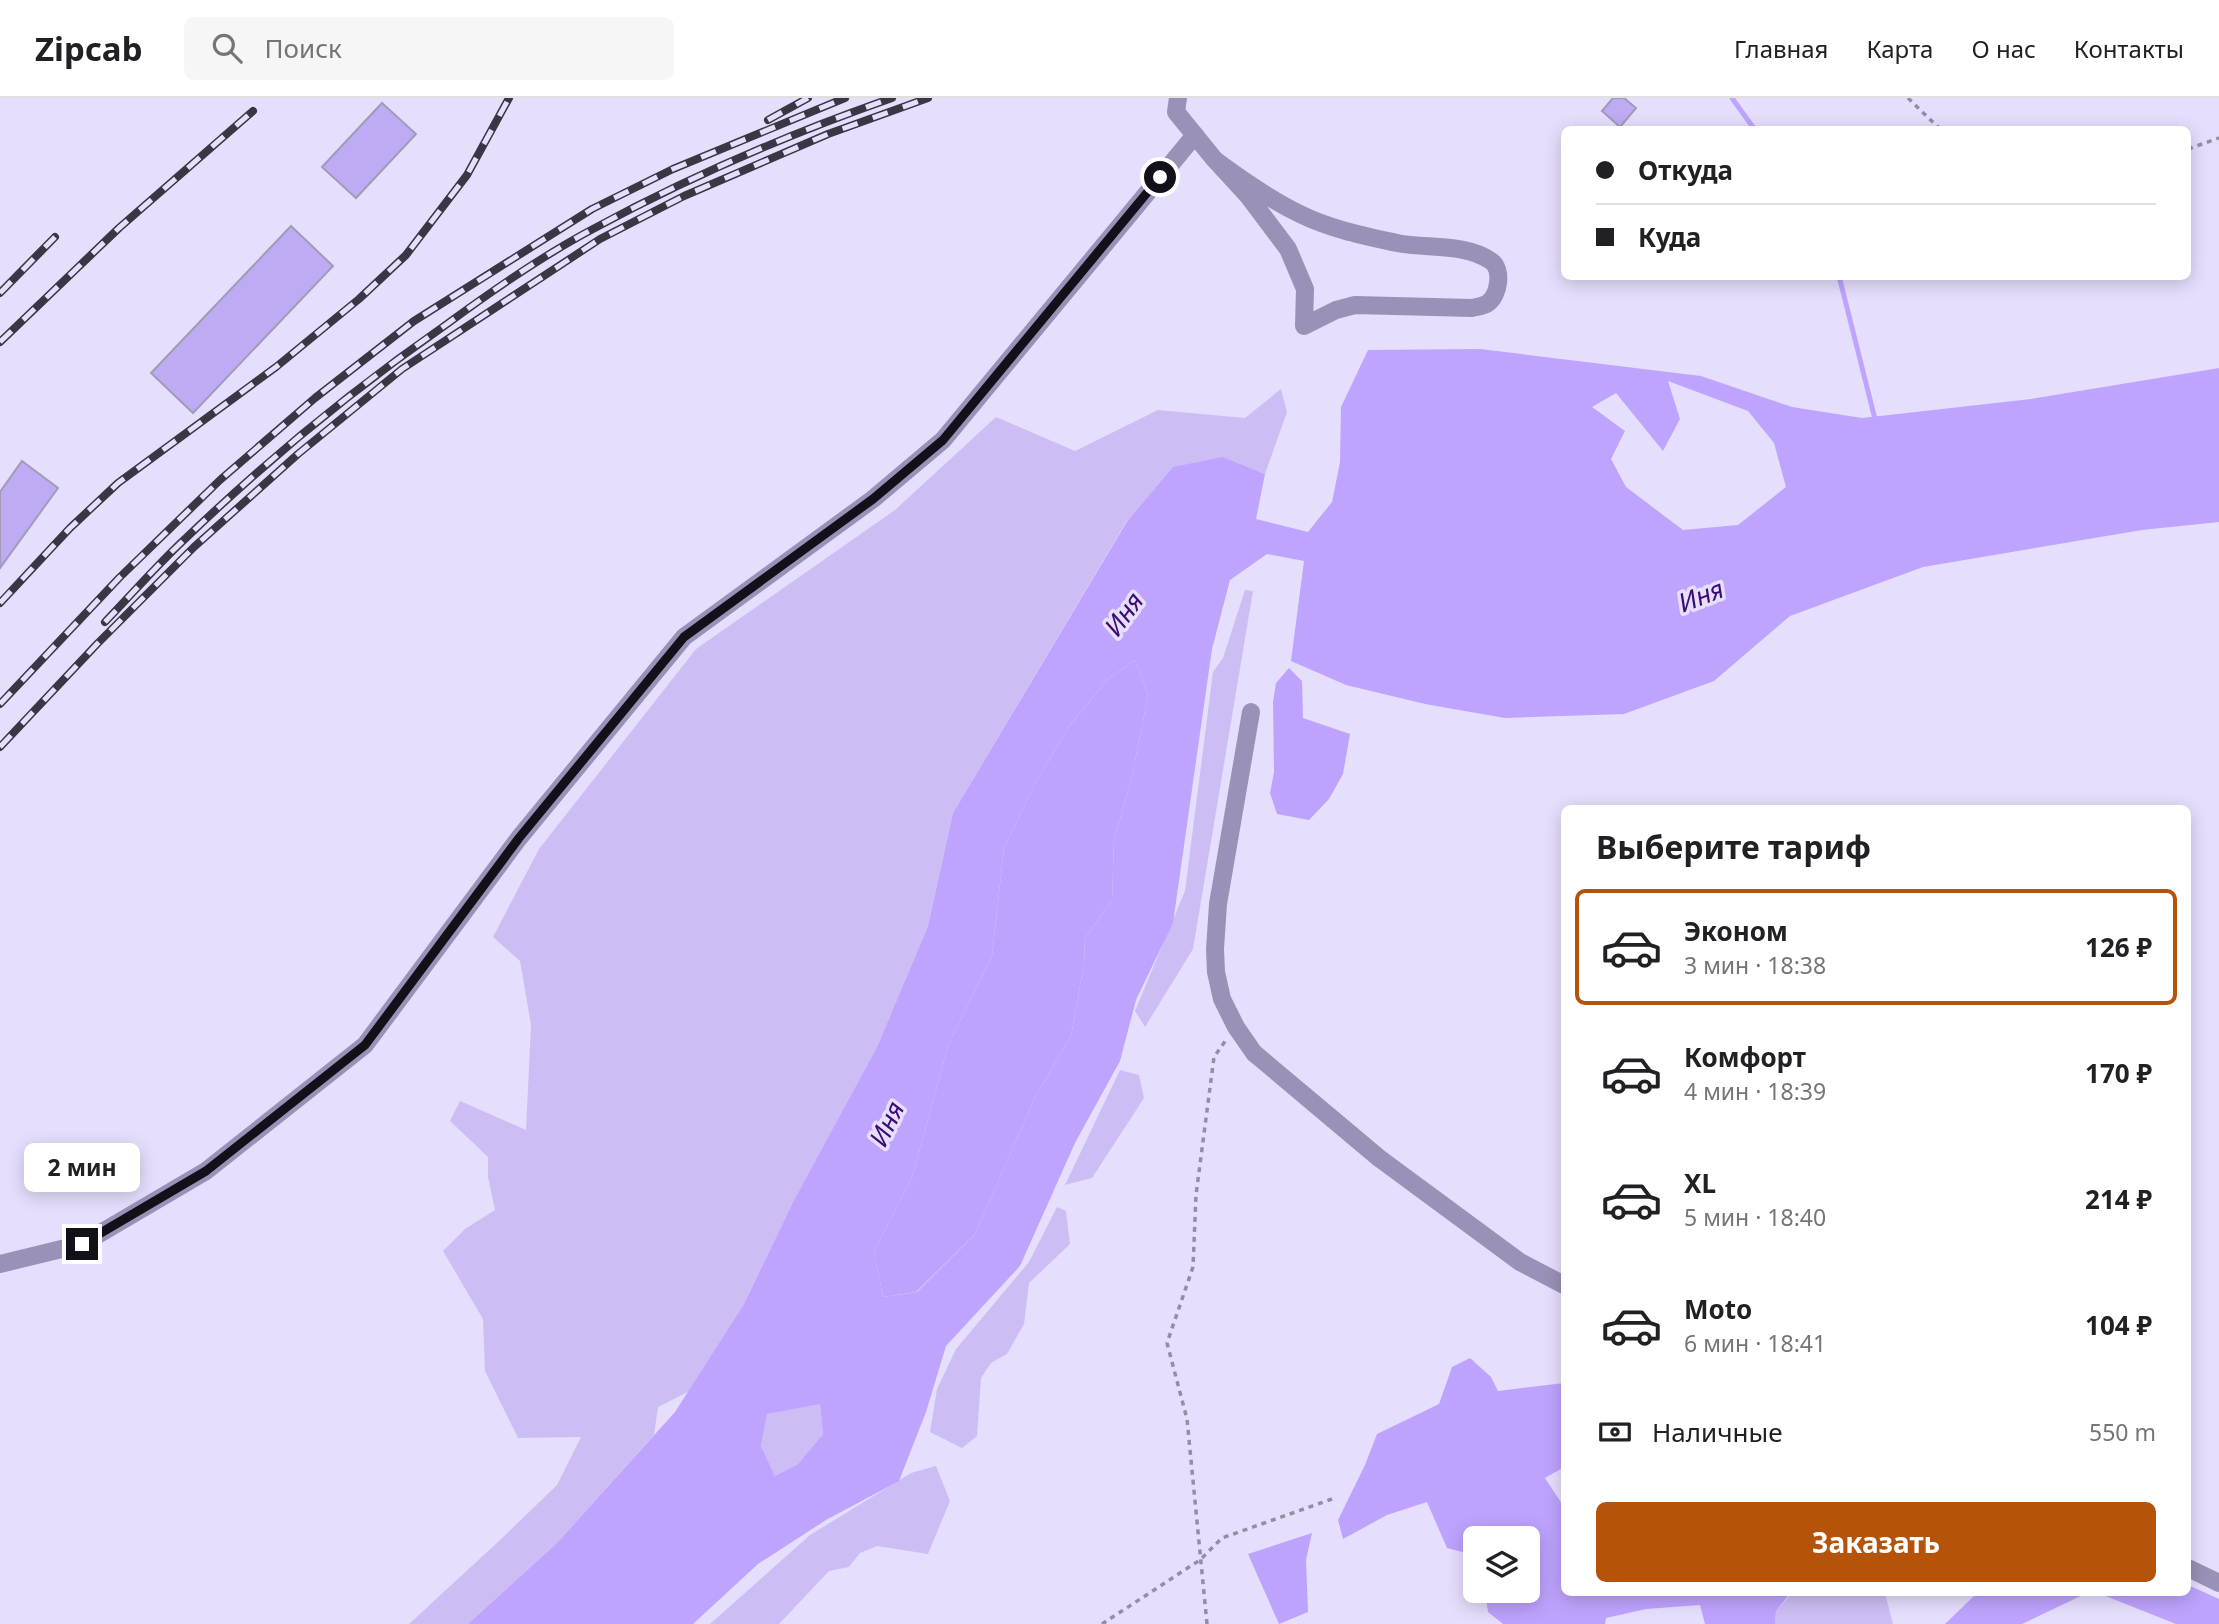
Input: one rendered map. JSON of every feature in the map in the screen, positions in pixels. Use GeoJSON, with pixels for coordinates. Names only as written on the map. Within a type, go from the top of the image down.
{"type":"FeatureCollection","features":[{"type":"Feature","properties":{"kind":"street"},"geometry":{"type":"LineString","coordinates":[[1178,98],[1176,112],[1214,160],[1249,197],[1288,249],[1305,289],[1304,326],[1336,310],[1355,305],[1472,308],[1488,303],[1496,292],[1499,277],[1497,267],[1491,261],[1473,253],[1399,243],[1346,231],[1302,216],[1214,160]]}},
{"type":"Feature","properties":{"kind":"street"},"geometry":{"type":"LineString","coordinates":[[0,1264],[82,1244],[206,1171],[365,1045],[519,838],[684,637],[873,499],[943,440],[1195,135]]}},
{"type":"Feature","properties":{"kind":"street"},"geometry":{"type":"LineString","coordinates":[[1251,712],[1218,904],[1214,948],[1222,999],[1236,1027],[1254,1053],[1379,1158],[1520,1262],[1561,1282]]}},
{"type":"Feature","properties":{"kind":"street"},"geometry":{"type":"LineString","coordinates":[[2191,1569],[2219,1583]]}},
{"type":"Feature","properties":{"kind":"path"},"geometry":{"type":"LineString","coordinates":[[1908,98],[1937,126]]}},
{"type":"Feature","properties":{"kind":"path"},"geometry":{"type":"LineString","coordinates":[[2191,148],[2219,138]]}},
{"type":"Feature","properties":{"kind":"path"},"geometry":{"type":"LineString","coordinates":[[1207,1624],[1188,1419],[1167,1343],[1193,1267],[1196,1195],[1214,1057],[1236,1027]]}},
{"type":"Feature","properties":{"kind":"path"},"geometry":{"type":"LineString","coordinates":[[1102,1624],[1200,1560],[1222,1538],[1332,1499]]}},
{"type":"Feature","properties":{"kind":"shaded area"},"geometry":{"type":"Polygon","coordinates":[[[1281,389],[1287,412],[1265,474],[1223,457],[1126,522],[953,813],[928,926],[877,1047],[794,1200],[744,1304],[688,1392],[658,1407],[654,1435],[557,1543],[468,1624],[409,1624],[557,1485],[581,1437],[518,1438],[485,1371],[483,1319],[443,1251],[465,1229],[495,1210],[488,1177],[488,1157],[450,1121],[460,1101],[526,1130],[531,1025],[520,961],[493,937],[539,849],[696,649],[895,510],[996,417],[1075,451],[1158,410],[1245,418],[1281,389]]]}},
{"type":"Feature","properties":{"kind":"shaded area"},"geometry":{"type":"Polygon","coordinates":[[[1245,590],[1253,591],[1193,949],[1145,1027],[1135,1011],[1185,891],[1213,672],[1223,658],[1245,590]]]}},
{"type":"Feature","properties":{"kind":"shaded area"},"geometry":{"type":"Polygon","coordinates":[[[1135,660],[1148,696],[1131,780],[1114,840],[1112,900],[1085,938],[1084,964],[1071,1036],[1035,1097],[975,1234],[916,1292],[883,1297],[874,1252],[913,1175],[948,1046],[992,956],[1004,848],[1037,780],[1070,725],[1108,679],[1135,660]]]}},
{"type":"Feature","properties":{"kind":"shaded area"},"geometry":{"type":"Polygon","coordinates":[[[1289,668],[1302,681],[1303,718],[1350,734],[1343,774],[1329,799],[1309,820],[1277,814],[1270,793],[1274,772],[1273,702],[1276,683],[1289,668]]]}},
{"type":"Feature","properties":{"kind":"shaded area"},"geometry":{"type":"Polygon","coordinates":[[[1120,1070],[1139,1075],[1144,1098],[1092,1178],[1065,1185],[1120,1070]]]}},
{"type":"Feature","properties":{"kind":"shaded area"},"geometry":{"type":"Polygon","coordinates":[[[1057,1207],[1066,1211],[1070,1244],[1029,1283],[1024,1324],[1007,1354],[991,1363],[981,1378],[977,1436],[962,1448],[930,1432],[937,1389],[956,1349],[1029,1262],[1057,1207]]]}},
{"type":"Feature","properties":{"kind":"shaded area"},"geometry":{"type":"Polygon","coordinates":[[[1470,1358],[1491,1377],[1498,1391],[1561,1383],[1561,1469],[1545,1478],[1561,1502],[1561,1596],[1788,1596],[1776,1611],[1775,1624],[1705,1624],[1700,1605],[1646,1609],[1606,1618],[1605,1624],[1503,1624],[1488,1612],[1487,1603],[1540,1603],[1540,1526],[1463,1526],[1463,1552],[1447,1548],[1427,1502],[1387,1515],[1343,1539],[1338,1520],[1377,1434],[1439,1404],[1452,1367],[1470,1358]]]}},
{"type":"Feature","properties":{"kind":"shaded area"},"geometry":{"type":"Polygon","coordinates":[[[820,1403],[823,1434],[798,1464],[775,1476],[761,1446],[767,1414],[820,1403]]]}},
{"type":"Feature","properties":{"kind":"shaded area"},"geometry":{"type":"Polygon","coordinates":[[[936,1466],[950,1501],[928,1554],[877,1546],[860,1553],[849,1567],[829,1571],[779,1624],[710,1624],[810,1535],[911,1473],[936,1466]]]}},
{"type":"Feature","properties":{"kind":"shaded area"},"geometry":{"type":"Polygon","coordinates":[[[1312,1533],[1306,1560],[1308,1612],[1279,1624],[1248,1554],[1312,1533]]]}},
{"type":"Feature","properties":{"kind":"shaded area"},"geometry":{"type":"Polygon","coordinates":[[[2191,1586],[2219,1599],[2219,1624],[2176,1624],[2106,1596],[2191,1596],[2191,1586]]]}},
{"type":"Feature","properties":{"kind":"shaded area"},"geometry":{"type":"Polygon","coordinates":[[[1789,1596],[1886,1596],[1893,1624],[1775,1624],[1776,1611],[1789,1596]]]}},
{"type":"Feature","properties":{"kind":"shaded area"},"geometry":{"type":"Polygon","coordinates":[[[1974,1596],[2081,1596],[2022,1624],[1945,1624],[1974,1596]]]}},
{"type":"Feature","properties":{"kind":"water","name":"Иня"},"geometry":{"type":"Polygon","coordinates":[[[1480,349],[1701,376],[1792,407],[1862,418],[2031,399],[2219,368],[2219,522],[2142,530],[1923,567],[1790,616],[1714,681],[1624,714],[1505,718],[1425,704],[1346,685],[1291,661],[1304,561],[1267,554],[1230,580],[1212,649],[1173,923],[1136,1000],[1120,1061],[1075,1143],[1020,1266],[946,1346],[926,1412],[899,1481],[826,1520],[758,1564],[693,1624],[468,1624],[557,1543],[675,1412],[744,1304],[794,1200],[877,1047],[928,926],[953,813],[1126,523],[1173,467],[1223,457],[1265,474],[1256,519],[1308,532],[1332,502],[1340,462],[1341,407],[1368,350],[1480,349]],[[1668,381],[1680,419],[1663,451],[1616,393],[1592,407],[1625,431],[1611,459],[1626,487],[1683,530],[1738,525],[1786,487],[1774,443],[1748,411],[1668,381]],[[1135,660],[1108,679],[1070,725],[1037,780],[1004,848],[992,956],[948,1046],[913,1175],[874,1252],[883,1297],[917,1292],[975,1234],[1035,1097],[1071,1036],[1084,964],[1085,938],[1112,900],[1114,840],[1131,780],[1148,696],[1135,660]],[[820,1404],[767,1414],[761,1446],[775,1476],[798,1464],[823,1434],[820,1404]]]}},
{"type":"Feature","properties":{"kind":"building"},"geometry":{"type":"Polygon","coordinates":[[[1613,98],[1624,98],[1636,108],[1621,126],[1602,111],[1613,98]]]}},
{"type":"Feature","properties":{"kind":"building"},"geometry":{"type":"Polygon","coordinates":[[[382,103],[416,134],[356,198],[322,167],[382,103]]]}},
{"type":"Feature","properties":{"kind":"building"},"geometry":{"type":"Polygon","coordinates":[[[291,226],[333,266],[193,413],[151,373],[291,226]]]}},
{"type":"Feature","properties":{"kind":"building"},"geometry":{"type":"Polygon","coordinates":[[[22,461],[58,488],[0,568],[0,492],[22,461]]]}},
{"type":"Feature","properties":{"kind":"waterway"},"geometry":{"type":"LineString","coordinates":[[1732,98],[1752,126]]}},
{"type":"Feature","properties":{"kind":"waterway"},"geometry":{"type":"LineString","coordinates":[[1840,280],[1876,423]]}},
{"type":"Feature","properties":{"kind":"railway"},"geometry":{"type":"LineString","coordinates":[[0,603],[70,528],[118,483],[276,367],[359,299],[406,255],[467,175],[509,98]]}},
{"type":"Feature","properties":{"kind":"railway"},"geometry":{"type":"LineString","coordinates":[[768,120],[808,98]]}},
{"type":"Feature","properties":{"kind":"railway"},"geometry":{"type":"LineString","coordinates":[[0,704],[119,578],[220,480],[315,398],[414,321],[592,209],[673,169],[845,98]]}},
{"type":"Feature","properties":{"kind":"railway"},"geometry":{"type":"LineString","coordinates":[[105,622],[217,509],[312,426],[379,373],[518,274],[593,229],[703,174],[815,126],[892,98]]}},
{"type":"Feature","properties":{"kind":"railway"},"geometry":{"type":"LineString","coordinates":[[0,747],[194,547],[298,454],[402,369],[600,239],[684,196],[828,134],[928,98]]}},
{"type":"Feature","properties":{"kind":"railway"},"geometry":{"type":"LineString","coordinates":[[0,342],[119,228],[253,111]]}},
{"type":"Feature","properties":{"kind":"railway"},"geometry":{"type":"LineString","coordinates":[[0,293],[55,237]]}},
{"type":"Feature","properties":{"kind":"route"},"geometry":{"type":"LineString","coordinates":[[82,1244],[206,1171],[365,1045],[519,838],[684,637],[873,499],[943,440],[1160,177]]}}]}
